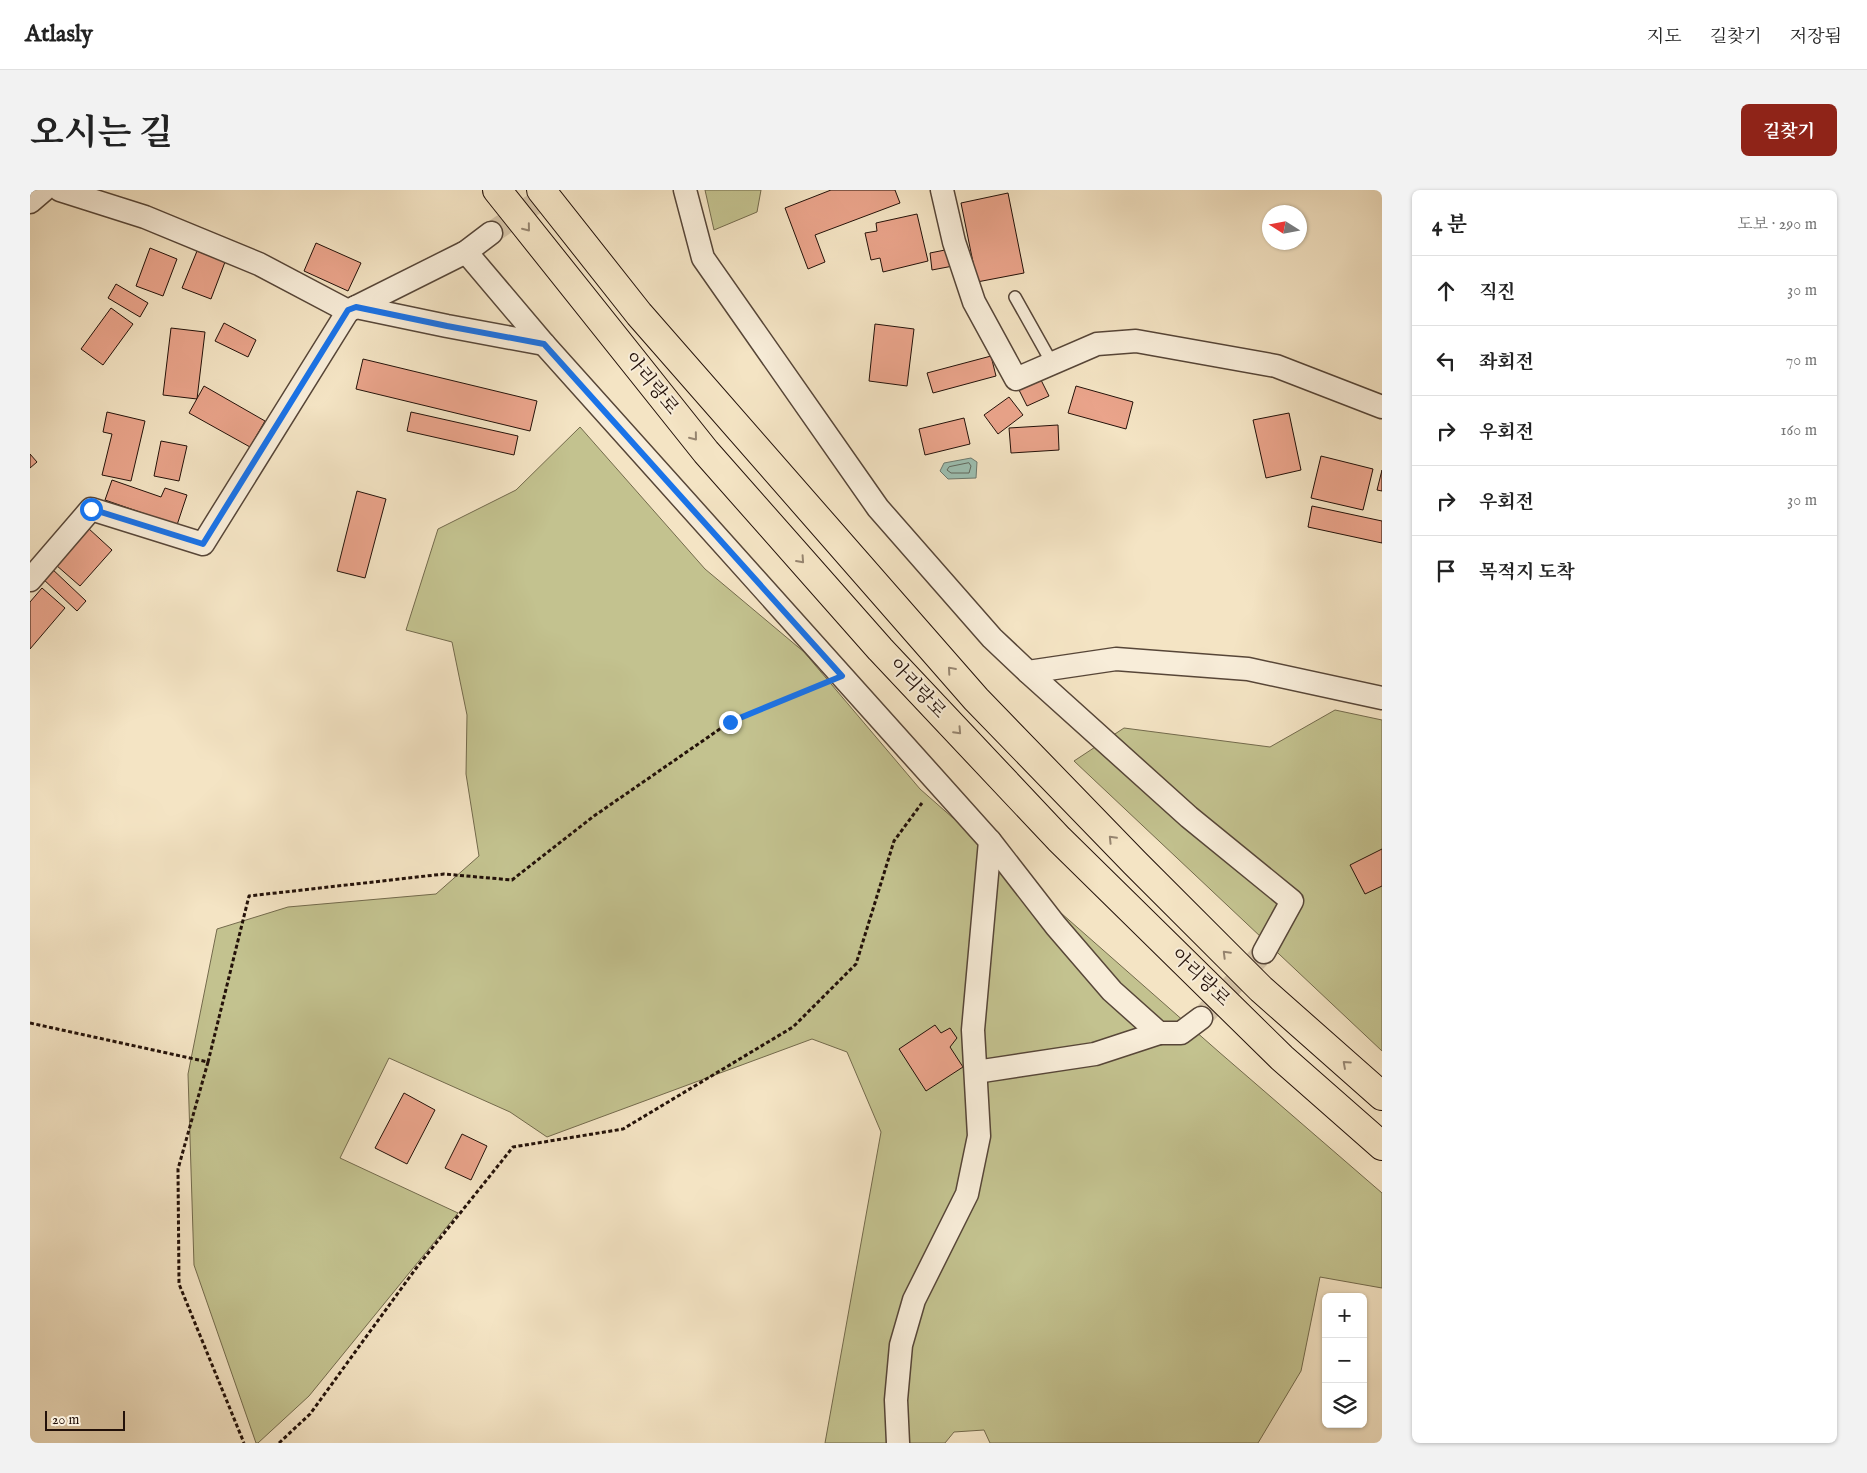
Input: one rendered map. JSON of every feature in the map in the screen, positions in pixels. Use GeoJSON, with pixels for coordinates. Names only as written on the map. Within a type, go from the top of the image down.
{"type":"FeatureCollection","features":[{"type":"Feature","properties":{"kind":"highway","name":"아리랑로"},"geometry":{"type":"LineString","coordinates":[[497,190],[706,452],[880,649],[1059,839],[1282,1058],[1382,1146]]}},
{"type":"Feature","properties":{"kind":"highway","name":"아리랑로"},"geometry":{"type":"LineString","coordinates":[[541,190],[639,314],[976,699],[1135,863],[1261,989],[1382,1096]]}},
{"type":"Feature","properties":{"kind":"street"},"geometry":{"type":"LineString","coordinates":[[30,202],[44,190]]}},
{"type":"Feature","properties":{"kind":"street"},"geometry":{"type":"LineString","coordinates":[[60,190],[145,218],[259,264],[352,309],[544,344]]}},
{"type":"Feature","properties":{"kind":"street"},"geometry":{"type":"LineString","coordinates":[[684,190],[703,258],[878,508],[992,638],[1189,816],[1292,901],[1264,952]]}},
{"type":"Feature","properties":{"kind":"street"},"geometry":{"type":"LineString","coordinates":[[942,190],[954,242],[974,302],[1016,379],[1096,344],[1136,341],[1276,366],[1382,407]]}},
{"type":"Feature","properties":{"kind":"street"},"geometry":{"type":"LineString","coordinates":[[30,580],[91,509],[203,544],[352,309],[466,252],[491,233]]}},
{"type":"Feature","properties":{"kind":"street"},"geometry":{"type":"LineString","coordinates":[[466,252],[544,344],[990,841],[1056,926],[1112,991],[1159,1033]]}},
{"type":"Feature","properties":{"kind":"street"},"geometry":{"type":"LineString","coordinates":[[1028,672],[1116,659],[1248,669],[1382,698]]}},
{"type":"Feature","properties":{"kind":"street"},"geometry":{"type":"LineString","coordinates":[[898,1443],[896,1400],[901,1345],[914,1300],[967,1194],[979,1136],[973,1030],[990,841]]}},
{"type":"Feature","properties":{"kind":"street"},"geometry":{"type":"LineString","coordinates":[[976,1072],[1094,1054],[1159,1033],[1181,1032],[1201,1018]]}},
{"type":"Feature","properties":{"kind":"lane"},"geometry":{"type":"LineString","coordinates":[[1014,297],[1052,363]]}},
{"type":"Feature","properties":{"kind":"path"},"geometry":{"type":"LineString","coordinates":[[244,1443],[179,1284],[178,1169],[208,1062],[248,896],[444,874],[512,880],[594,816],[730,722],[842,676]]}},
{"type":"Feature","properties":{"kind":"path"},"geometry":{"type":"LineString","coordinates":[[279,1443],[310,1414],[417,1267],[513,1147],[623,1129],[793,1027],[856,964],[894,841],[937,782]]}},
{"type":"Feature","properties":{"kind":"path"},"geometry":{"type":"LineString","coordinates":[[30,1023],[208,1062]]}},
{"type":"Feature","properties":{"kind":"shaded area"},"geometry":{"type":"Polygon","coordinates":[[[705,190],[761,190],[757,212],[714,230],[705,190]]]}},
{"type":"Feature","properties":{"kind":"shaded area"},"geometry":{"type":"Polygon","coordinates":[[[580,427],[705,569],[804,652],[920,789],[1382,1193],[1382,1288],[1320,1277],[1301,1371],[1258,1443],[990,1443],[984,1430],[954,1432],[945,1443],[825,1443],[881,1132],[847,1052],[812,1039],[547,1137],[510,1112],[389,1058],[340,1158],[458,1213],[309,1396],[256,1443],[194,1265],[188,1074],[217,929],[288,907],[436,894],[479,856],[466,774],[467,715],[452,642],[406,630],[438,529],[516,490],[580,427]]]}},
{"type":"Feature","properties":{"kind":"shaded area"},"geometry":{"type":"Polygon","coordinates":[[[1335,710],[1382,720],[1382,1051],[1074,761],[1124,728],[1270,747],[1335,710]]]}},
{"type":"Feature","properties":{"kind":"water"},"geometry":{"type":"Polygon","coordinates":[[[971,458],[977,462],[976,478],[948,479],[940,471],[944,463],[971,458]]]}},
{"type":"Feature","properties":{"kind":"building"},"geometry":{"type":"Polygon","coordinates":[[[831,190],[895,190],[900,203],[815,235],[825,262],[808,269],[785,208],[831,190]]]}},
{"type":"Feature","properties":{"kind":"building"},"geometry":{"type":"Polygon","coordinates":[[[1008,193],[1024,273],[977,282],[961,203],[1008,193]]]}},
{"type":"Feature","properties":{"kind":"building"},"geometry":{"type":"Polygon","coordinates":[[[917,214],[928,261],[883,272],[880,258],[871,260],[865,233],[877,231],[876,223],[917,214]]]}},
{"type":"Feature","properties":{"kind":"building"},"geometry":{"type":"Polygon","coordinates":[[[316,243],[361,263],[348,291],[304,271],[316,243]]]}},
{"type":"Feature","properties":{"kind":"building"},"geometry":{"type":"Polygon","coordinates":[[[150,248],[177,259],[163,296],[136,286],[150,248]]]}},
{"type":"Feature","properties":{"kind":"building"},"geometry":{"type":"Polygon","coordinates":[[[950,249],[953,266],[932,270],[930,253],[950,249]]]}},
{"type":"Feature","properties":{"kind":"building"},"geometry":{"type":"Polygon","coordinates":[[[197,251],[225,262],[211,299],[182,288],[197,251]]]}},
{"type":"Feature","properties":{"kind":"building"},"geometry":{"type":"Polygon","coordinates":[[[116,284],[148,303],[140,317],[108,298],[116,284]]]}},
{"type":"Feature","properties":{"kind":"building"},"geometry":{"type":"Polygon","coordinates":[[[111,308],[133,324],[103,365],[81,349],[111,308]]]}},
{"type":"Feature","properties":{"kind":"building"},"geometry":{"type":"Polygon","coordinates":[[[224,323],[256,340],[248,357],[215,341],[224,323]]]}},
{"type":"Feature","properties":{"kind":"building"},"geometry":{"type":"Polygon","coordinates":[[[875,324],[914,329],[907,386],[869,381],[875,324]]]}},
{"type":"Feature","properties":{"kind":"building"},"geometry":{"type":"Polygon","coordinates":[[[171,328],[205,332],[197,399],[163,395],[171,328]]]}},
{"type":"Feature","properties":{"kind":"building"},"geometry":{"type":"Polygon","coordinates":[[[991,356],[996,376],[933,393],[927,373],[991,356]]]}},
{"type":"Feature","properties":{"kind":"building"},"geometry":{"type":"Polygon","coordinates":[[[363,359],[537,401],[530,431],[356,389],[363,359]]]}},
{"type":"Feature","properties":{"kind":"building"},"geometry":{"type":"Polygon","coordinates":[[[1040,378],[1049,396],[1027,406],[1018,388],[1040,378]]]}},
{"type":"Feature","properties":{"kind":"building"},"geometry":{"type":"Polygon","coordinates":[[[204,386],[265,421],[250,447],[189,413],[204,386]]]}},
{"type":"Feature","properties":{"kind":"building"},"geometry":{"type":"Polygon","coordinates":[[[1076,386],[1133,402],[1126,429],[1068,413],[1076,386]]]}},
{"type":"Feature","properties":{"kind":"building"},"geometry":{"type":"Polygon","coordinates":[[[1009,397],[1023,415],[998,434],[984,415],[1009,397]]]}},
{"type":"Feature","properties":{"kind":"building"},"geometry":{"type":"Polygon","coordinates":[[[107,412],[145,421],[131,481],[102,475],[112,434],[103,432],[107,412]]]}},
{"type":"Feature","properties":{"kind":"building"},"geometry":{"type":"Polygon","coordinates":[[[411,412],[518,436],[514,455],[407,431],[411,412]]]}},
{"type":"Feature","properties":{"kind":"building"},"geometry":{"type":"Polygon","coordinates":[[[1289,413],[1301,470],[1266,478],[1253,420],[1289,413]]]}},
{"type":"Feature","properties":{"kind":"building"},"geometry":{"type":"Polygon","coordinates":[[[964,418],[970,444],[925,455],[919,429],[964,418]]]}},
{"type":"Feature","properties":{"kind":"building"},"geometry":{"type":"Polygon","coordinates":[[[1058,425],[1059,450],[1011,453],[1009,428],[1058,425]]]}},
{"type":"Feature","properties":{"kind":"building"},"geometry":{"type":"Polygon","coordinates":[[[161,441],[187,446],[179,481],[154,476],[161,441]]]}},
{"type":"Feature","properties":{"kind":"building"},"geometry":{"type":"Polygon","coordinates":[[[30,454],[37,462],[30,468],[30,454]]]}},
{"type":"Feature","properties":{"kind":"building"},"geometry":{"type":"Polygon","coordinates":[[[1321,456],[1373,469],[1363,510],[1311,498],[1321,456]]]}},
{"type":"Feature","properties":{"kind":"building"},"geometry":{"type":"Polygon","coordinates":[[[1382,470],[1382,491],[1377,490],[1382,470]]]}},
{"type":"Feature","properties":{"kind":"building"},"geometry":{"type":"Polygon","coordinates":[[[112,480],[161,497],[165,488],[187,495],[177,525],[105,500],[112,480]]]}},
{"type":"Feature","properties":{"kind":"building"},"geometry":{"type":"Polygon","coordinates":[[[357,491],[386,499],[365,578],[337,571],[357,491]]]}},
{"type":"Feature","properties":{"kind":"building"},"geometry":{"type":"Polygon","coordinates":[[[1312,506],[1382,521],[1382,543],[1308,527],[1312,506]]]}},
{"type":"Feature","properties":{"kind":"building"},"geometry":{"type":"Polygon","coordinates":[[[88,528],[112,550],[80,586],[56,565],[88,528]]]}},
{"type":"Feature","properties":{"kind":"building"},"geometry":{"type":"Polygon","coordinates":[[[50,567],[86,601],[77,611],[41,577],[50,567]]]}},
{"type":"Feature","properties":{"kind":"building"},"geometry":{"type":"Polygon","coordinates":[[[42,588],[65,608],[30,649],[30,602],[42,588]]]}},
{"type":"Feature","properties":{"kind":"building"},"geometry":{"type":"Polygon","coordinates":[[[1382,849],[1382,886],[1365,894],[1350,865],[1382,849]]]}},
{"type":"Feature","properties":{"kind":"building"},"geometry":{"type":"Polygon","coordinates":[[[935,1025],[941,1033],[950,1028],[957,1038],[950,1047],[963,1067],[926,1091],[899,1049],[935,1025]]]}},
{"type":"Feature","properties":{"kind":"building"},"geometry":{"type":"Polygon","coordinates":[[[404,1093],[435,1110],[407,1164],[375,1148],[404,1093]]]}},
{"type":"Feature","properties":{"kind":"building"},"geometry":{"type":"Polygon","coordinates":[[[462,1134],[487,1146],[471,1180],[445,1168],[462,1134]]]}},
{"type":"Feature","properties":{"kind":"tunnel"},"geometry":{"type":"LineString","coordinates":[[491,233],[555,190]]}},
{"type":"Feature","properties":{"kind":"tunnel"},"geometry":{"type":"LineString","coordinates":[[1201,1018],[1264,952]]}},
{"type":"Feature","properties":{"kind":"route"},"geometry":{"type":"LineString","coordinates":[[91,509],[203,544],[348,310],[356,307],[544,344],[842,676],[730,722]]}}]}
